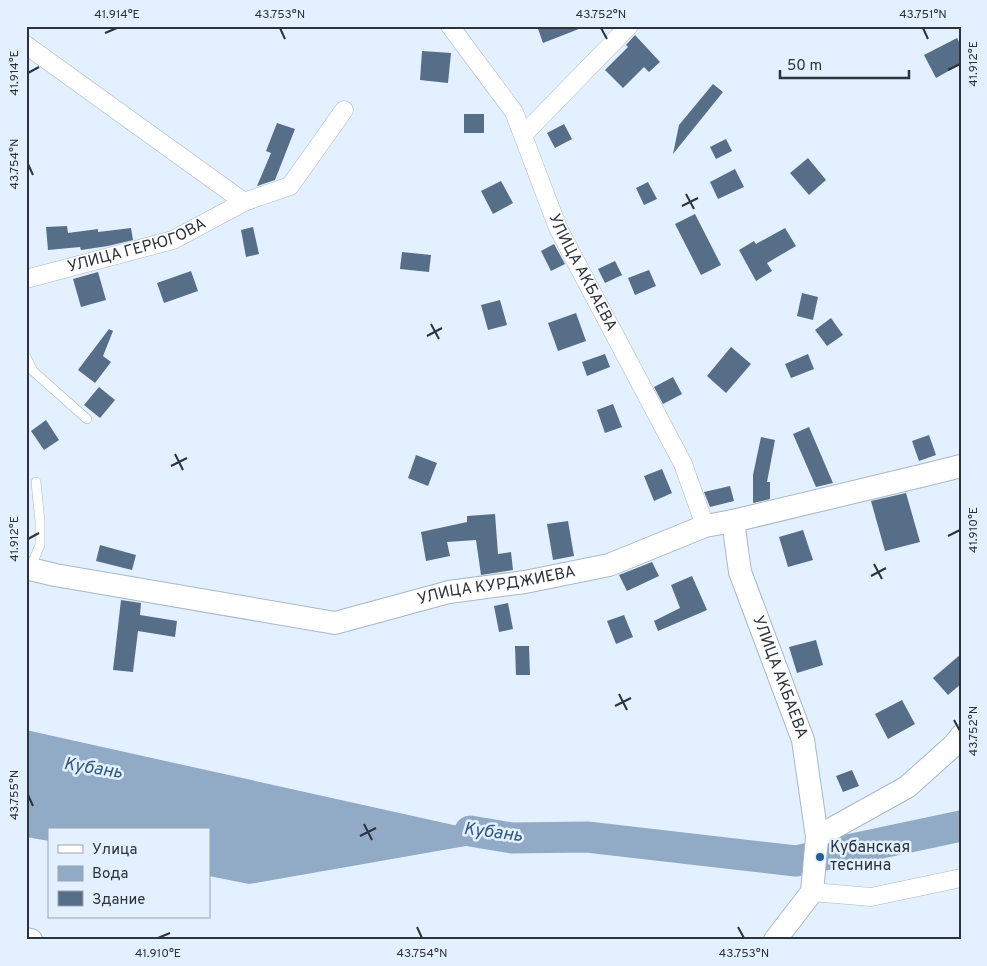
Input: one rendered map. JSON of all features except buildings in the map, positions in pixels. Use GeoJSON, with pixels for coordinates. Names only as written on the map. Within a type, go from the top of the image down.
{"type":"FeatureCollection","features":[{"type":"Feature","properties":{"kind":"street","name":"УЛИЦА АКБАЕВА"},"geometry":{"type":"LineString","coordinates":[[450,26],[514,112],[558,228],[683,464],[705,526]]}},
{"type":"Feature","properties":{"kind":"street"},"geometry":{"type":"LineString","coordinates":[[523,135],[629,26]]}},
{"type":"Feature","properties":{"kind":"street"},"geometry":{"type":"LineString","coordinates":[[26,45],[244,202]]}},
{"type":"Feature","properties":{"kind":"street","name":"УЛИЦА ГЕРЮГОВА"},"geometry":{"type":"LineString","coordinates":[[26,279],[31,276],[173,240],[244,202],[290,186],[344,110]]}},
{"type":"Feature","properties":{"kind":"street","name":"УЛИЦА КУРДЖИЕВА"},"geometry":{"type":"LineString","coordinates":[[28,569],[335,623],[449,592],[525,582],[609,565],[705,526],[934,474],[961,466]]}},
{"type":"Feature","properties":{"kind":"street","name":"УЛИЦА АКБАЕВА"},"geometry":{"type":"LineString","coordinates":[[733,520],[740,572],[803,740],[817,837],[812,892]]}},
{"type":"Feature","properties":{"kind":"street"},"geometry":{"type":"LineString","coordinates":[[817,837],[907,787],[954,745],[961,736]]}},
{"type":"Feature","properties":{"kind":"street"},"geometry":{"type":"LineString","coordinates":[[775,940],[812,892],[871,897],[961,878]]}},
{"type":"Feature","properties":{"kind":"lane"},"geometry":{"type":"LineString","coordinates":[[26,357],[33,371],[87,419]]}},
{"type":"Feature","properties":{"kind":"lane"},"geometry":{"type":"LineString","coordinates":[[28,569],[40,545],[36,482]]}},
{"type":"Feature","properties":{"kind":"water"},"geometry":{"type":"Polygon","coordinates":[[[26,730],[512,838],[249,884],[210,876],[210,828],[48,828],[48,841],[26,837],[26,730]]]}},
{"type":"Feature","properties":{"kind":"waterway","name":"Кубань"},"geometry":{"type":"LineString","coordinates":[[470,831],[512,838],[587,837],[796,861],[961,826]]}},
{"type":"Feature","properties":{"kind":"place","name":"Кубанская теснина"},"geometry":{"type":"Point","coordinates":[820,857]}}]}
